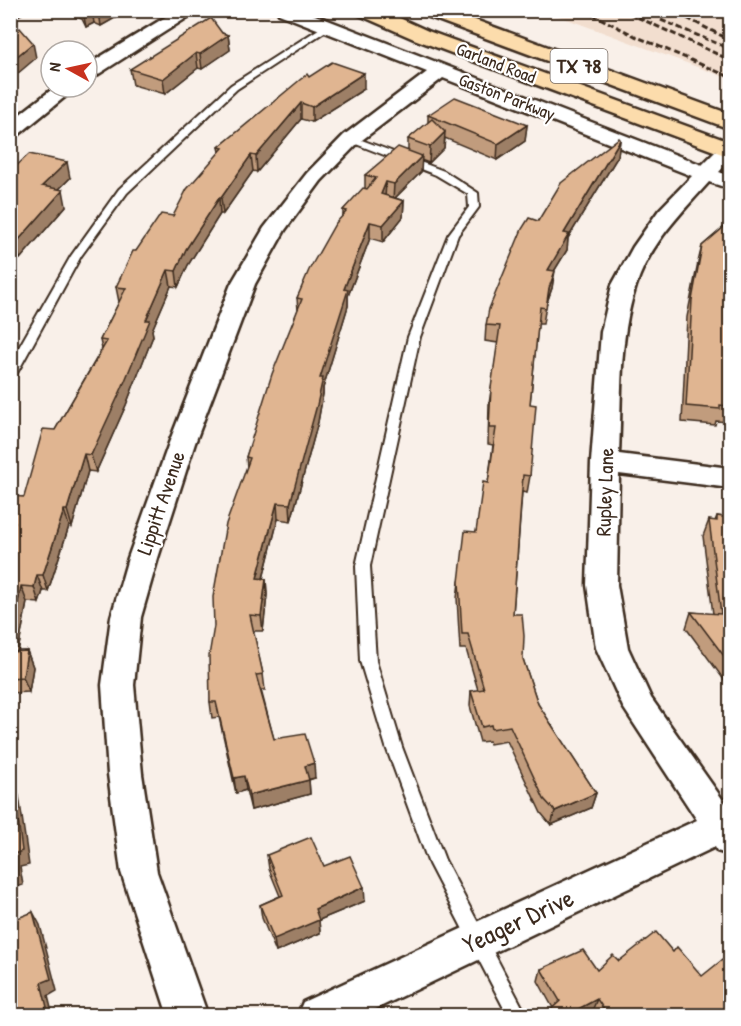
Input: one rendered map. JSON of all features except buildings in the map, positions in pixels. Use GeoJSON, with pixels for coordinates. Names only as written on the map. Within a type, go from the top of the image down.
{"type":"FeatureCollection","features":[{"type":"Feature","properties":{"kind":"main road","name":"Garland Road"},"geometry":{"type":"LineString","coordinates":[[364,10],[443,43],[730,149]]}},
{"type":"Feature","properties":{"kind":"main road","name":"Garland Road"},"geometry":{"type":"LineString","coordinates":[[428,10],[730,122]]}},
{"type":"Feature","properties":{"kind":"street"},"geometry":{"type":"LineString","coordinates":[[99,65],[191,10]]}},
{"type":"Feature","properties":{"kind":"street","name":"Gaston Parkway"},"geometry":{"type":"LineString","coordinates":[[285,10],[719,178]]}},
{"type":"Feature","properties":{"kind":"street","name":"Lippitt Avenue"},"geometry":{"type":"LineString","coordinates":[[188,1016],[139,872],[125,774],[118,685],[126,617],[142,558],[182,443],[243,284],[275,228],[314,177],[351,139],[440,71]]}},
{"type":"Feature","properties":{"kind":"street"},"geometry":{"type":"LineString","coordinates":[[10,132],[53,99]]}},
{"type":"Feature","properties":{"kind":"street","name":"Rupley Lane"},"geometry":{"type":"LineString","coordinates":[[725,833],[639,706],[612,648],[602,585],[605,462],[613,332],[624,285],[644,247],[667,215],[719,178],[730,149]]}},
{"type":"Feature","properties":{"kind":"street"},"geometry":{"type":"LineString","coordinates":[[605,462],[730,478]]}},
{"type":"Feature","properties":{"kind":"street","name":"Yeager Drive"},"geometry":{"type":"LineString","coordinates":[[316,1016],[477,940],[725,833]]}},
{"type":"Feature","properties":{"kind":"lane"},"geometry":{"type":"LineString","coordinates":[[10,18],[22,10]]}},
{"type":"Feature","properties":{"kind":"lane"},"geometry":{"type":"LineString","coordinates":[[10,375],[76,256],[123,190],[234,87],[328,27]]}},
{"type":"Feature","properties":{"kind":"lane"},"geometry":{"type":"LineString","coordinates":[[351,139],[440,173],[473,193],[474,207],[453,235],[414,337],[363,566],[368,661],[394,747],[438,864],[518,1016]]}},
{"type":"Feature","properties":{"kind":"shaded area"},"geometry":{"type":"Polygon","coordinates":[[[545,11],[730,11],[730,79],[545,11]]]}},
{"type":"Feature","properties":{"kind":"railway"},"geometry":{"type":"LineString","coordinates":[[584,10],[635,36],[730,77]]}},
{"type":"Feature","properties":{"kind":"railway"},"geometry":{"type":"LineString","coordinates":[[622,10],[730,60]]}},
{"type":"Feature","properties":{"kind":"railway"},"geometry":{"type":"LineString","coordinates":[[671,10],[728,39]]}},
{"type":"Feature","properties":{"kind":"railway"},"geometry":{"type":"LineString","coordinates":[[661,20],[730,49]]}}]}
